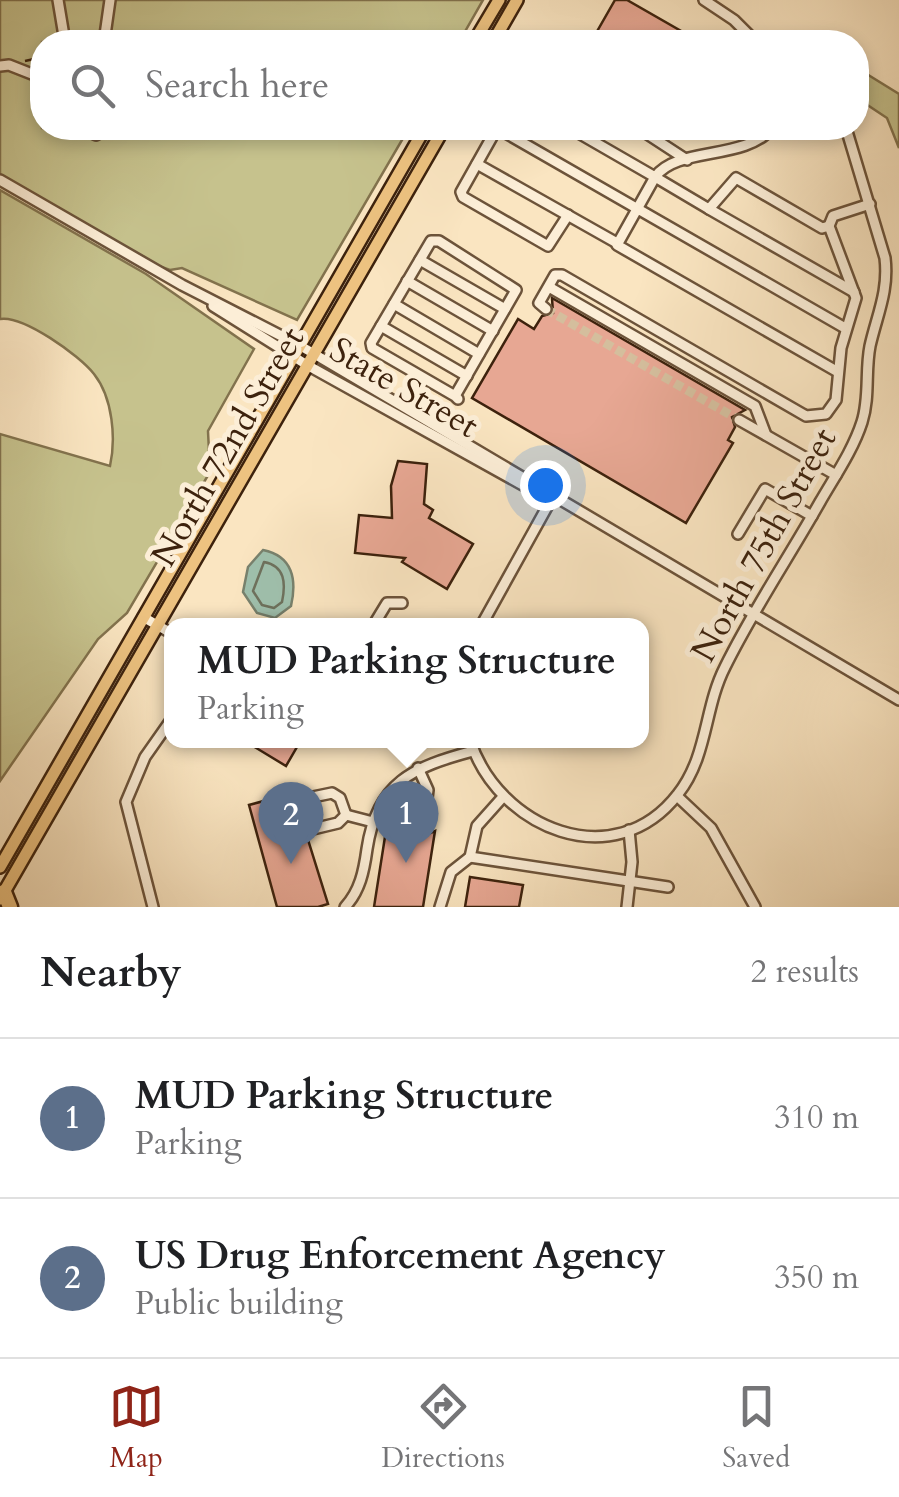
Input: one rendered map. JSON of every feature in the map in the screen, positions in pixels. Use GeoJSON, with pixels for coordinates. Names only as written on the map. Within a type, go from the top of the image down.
{"type":"FeatureCollection","features":[{"type":"Feature","properties":{"kind":"main road"},"geometry":{"type":"LineString","coordinates":[[481,30],[499,0]]}},
{"type":"Feature","properties":{"kind":"main road"},"geometry":{"type":"LineString","coordinates":[[500,30],[517,0]]}},
{"type":"Feature","properties":{"kind":"main road","name":"North 72nd Street"},"geometry":{"type":"LineString","coordinates":[[0,867],[418,140]]}},
{"type":"Feature","properties":{"kind":"main road","name":"North 72nd Street"},"geometry":{"type":"LineString","coordinates":[[4,902],[157,625],[437,140]]}},
{"type":"Feature","properties":{"kind":"street"},"geometry":{"type":"LineString","coordinates":[[58,0],[63,30]]}},
{"type":"Feature","properties":{"kind":"street"},"geometry":{"type":"LineString","coordinates":[[106,30],[110,0]]}},
{"type":"Feature","properties":{"kind":"street"},"geometry":{"type":"LineString","coordinates":[[704,0],[744,30]]}},
{"type":"Feature","properties":{"kind":"street"},"geometry":{"type":"LineString","coordinates":[[5,66],[30,74]]}},
{"type":"Feature","properties":{"kind":"street"},"geometry":{"type":"LineString","coordinates":[[490,140],[461,192],[463,197],[548,246],[568,215]]}},
{"type":"Feature","properties":{"kind":"street"},"geometry":{"type":"LineString","coordinates":[[518,140],[846,328]]}},
{"type":"Feature","properties":{"kind":"street"},"geometry":{"type":"LineString","coordinates":[[591,140],[855,293]]}},
{"type":"Feature","properties":{"kind":"street"},"geometry":{"type":"LineString","coordinates":[[656,140],[687,160]]}},
{"type":"Feature","properties":{"kind":"street"},"geometry":{"type":"LineString","coordinates":[[617,243],[659,171],[755,140]]}},
{"type":"Feature","properties":{"kind":"street","name":"North 75th Street"},"geometry":{"type":"LineString","coordinates":[[678,796],[702,749],[724,669],[836,474],[865,412],[871,343],[886,290],[886,258],[853,140]]}},
{"type":"Feature","properties":{"kind":"street"},"geometry":{"type":"LineString","coordinates":[[477,164],[838,372]]}},
{"type":"Feature","properties":{"kind":"street"},"geometry":{"type":"LineString","coordinates":[[709,209],[736,178],[822,228],[829,226],[834,216],[870,204]]}},
{"type":"Feature","properties":{"kind":"street","name":"State Street"},"geometry":{"type":"LineString","coordinates":[[0,180],[310,359],[511,481],[552,498],[899,700]]}},
{"type":"Feature","properties":{"kind":"street"},"geometry":{"type":"LineString","coordinates":[[546,309],[540,303],[555,275],[562,274],[806,416],[826,414],[836,400],[855,293],[829,226]]}},
{"type":"Feature","properties":{"kind":"street"},"geometry":{"type":"LineString","coordinates":[[431,241],[439,241],[514,285],[516,290],[456,398],[372,348],[420,260],[431,241]]}},
{"type":"Feature","properties":{"kind":"street"},"geometry":{"type":"LineString","coordinates":[[420,260],[505,310]]}},
{"type":"Feature","properties":{"kind":"street"},"geometry":{"type":"LineString","coordinates":[[407,281],[493,330]]}},
{"type":"Feature","properties":{"kind":"street"},"geometry":{"type":"LineString","coordinates":[[549,287],[755,406],[766,435]]}},
{"type":"Feature","properties":{"kind":"street"},"geometry":{"type":"LineString","coordinates":[[394,304],[480,354]]}},
{"type":"Feature","properties":{"kind":"street"},"geometry":{"type":"LineString","coordinates":[[381,326],[467,376]]}},
{"type":"Feature","properties":{"kind":"street"},"geometry":{"type":"LineString","coordinates":[[739,420],[836,474]]}},
{"type":"Feature","properties":{"kind":"street"},"geometry":{"type":"LineString","coordinates":[[738,534],[765,488],[812,516]]}},
{"type":"Feature","properties":{"kind":"street"},"geometry":{"type":"LineString","coordinates":[[485,618],[552,498]]}},
{"type":"Feature","properties":{"kind":"street"},"geometry":{"type":"LineString","coordinates":[[378,618],[387,603],[402,602]]}},
{"type":"Feature","properties":{"kind":"street"},"geometry":{"type":"LineString","coordinates":[[143,617],[164,630]]}},
{"type":"Feature","properties":{"kind":"street"},"geometry":{"type":"LineString","coordinates":[[153,907],[126,802],[145,757],[164,730]]}},
{"type":"Feature","properties":{"kind":"street"},"geometry":{"type":"LineString","coordinates":[[447,748],[450,757]]}},
{"type":"Feature","properties":{"kind":"street"},"geometry":{"type":"LineString","coordinates":[[345,907],[360,884],[373,822],[391,790],[418,768],[468,748]]}},
{"type":"Feature","properties":{"kind":"street"},"geometry":{"type":"LineString","coordinates":[[473,748],[502,798],[524,816],[560,832],[611,834],[628,830],[678,796],[711,828],[755,907]]}},
{"type":"Feature","properties":{"kind":"street"},"geometry":{"type":"LineString","coordinates":[[418,768],[428,790],[423,829]]}},
{"type":"Feature","properties":{"kind":"street"},"geometry":{"type":"LineString","coordinates":[[303,799],[332,792],[340,798],[346,815]]}},
{"type":"Feature","properties":{"kind":"street"},"geometry":{"type":"LineString","coordinates":[[440,907],[450,872],[470,857],[476,826],[502,798]]}},
{"type":"Feature","properties":{"kind":"street"},"geometry":{"type":"LineString","coordinates":[[346,815],[373,822]]}},
{"type":"Feature","properties":{"kind":"street"},"geometry":{"type":"LineString","coordinates":[[313,829],[338,822],[346,815]]}},
{"type":"Feature","properties":{"kind":"street"},"geometry":{"type":"LineString","coordinates":[[627,907],[631,881],[628,830]]}},
{"type":"Feature","properties":{"kind":"street"},"geometry":{"type":"LineString","coordinates":[[470,857],[668,886]]}},
{"type":"Feature","properties":{"kind":"path"},"geometry":{"type":"LineString","coordinates":[[5,66],[30,60]]}},
{"type":"Feature","properties":{"kind":"shaded area"},"geometry":{"type":"Polygon","coordinates":[[[0,0],[483,0],[466,30],[30,30],[30,140],[402,140],[297,320],[182,268],[170,270],[156,265],[0,175],[0,0]]]}},
{"type":"Feature","properties":{"kind":"shaded area"},"geometry":{"type":"Polygon","coordinates":[[[869,75],[899,94],[899,148],[887,118],[869,106],[869,75]]]}},
{"type":"Feature","properties":{"kind":"shaded area"},"geometry":{"type":"Polygon","coordinates":[[[0,190],[146,274],[254,349],[208,431],[210,472],[127,613],[98,639],[0,781],[0,434],[110,466],[113,444],[109,407],[94,374],[50,338],[22,323],[0,319],[0,190]]]}},
{"type":"Feature","properties":{"kind":"water"},"geometry":{"type":"Polygon","coordinates":[[[263,550],[281,558],[293,578],[291,606],[275,618],[257,613],[243,592],[248,567],[263,550]]]}},
{"type":"Feature","properties":{"kind":"building"},"geometry":{"type":"Polygon","coordinates":[[[615,0],[627,0],[679,30],[598,30],[615,0]]]}},
{"type":"Feature","properties":{"kind":"building"},"geometry":{"type":"Polygon","coordinates":[[[552,298],[745,410],[732,417],[735,427],[728,440],[733,443],[686,523],[472,398],[518,319],[534,329],[542,316],[553,313],[552,298]]]}},
{"type":"Feature","properties":{"kind":"building"},"geometry":{"type":"Polygon","coordinates":[[[398,461],[427,464],[424,504],[433,510],[429,518],[473,544],[447,589],[402,562],[405,558],[355,553],[359,515],[392,518],[391,486],[398,461]]]}},
{"type":"Feature","properties":{"kind":"building"},"geometry":{"type":"Polygon","coordinates":[[[256,748],[296,748],[286,766],[256,748]]]}},
{"type":"Feature","properties":{"kind":"building"},"geometry":{"type":"Polygon","coordinates":[[[297,792],[296,804],[305,807],[309,822],[305,830],[328,904],[318,907],[277,907],[249,805],[297,792]]]}},
{"type":"Feature","properties":{"kind":"building"},"geometry":{"type":"Polygon","coordinates":[[[387,824],[415,828],[421,837],[435,831],[423,907],[374,907],[387,824]]]}},
{"type":"Feature","properties":{"kind":"building"},"geometry":{"type":"Polygon","coordinates":[[[470,877],[523,885],[519,907],[465,907],[470,877]]]}},
{"type":"Feature","properties":{"kind":"tunnel"},"geometry":{"type":"LineString","coordinates":[[546,309],[739,420]]}},
{"type":"Feature","properties":{"kind":"place","name":"MUD Parking Structure"},"geometry":{"type":"Point","coordinates":[406,863]}},
{"type":"Feature","properties":{"kind":"place","name":"US Drug Enforcement Agency"},"geometry":{"type":"Point","coordinates":[291,864]}}]}
